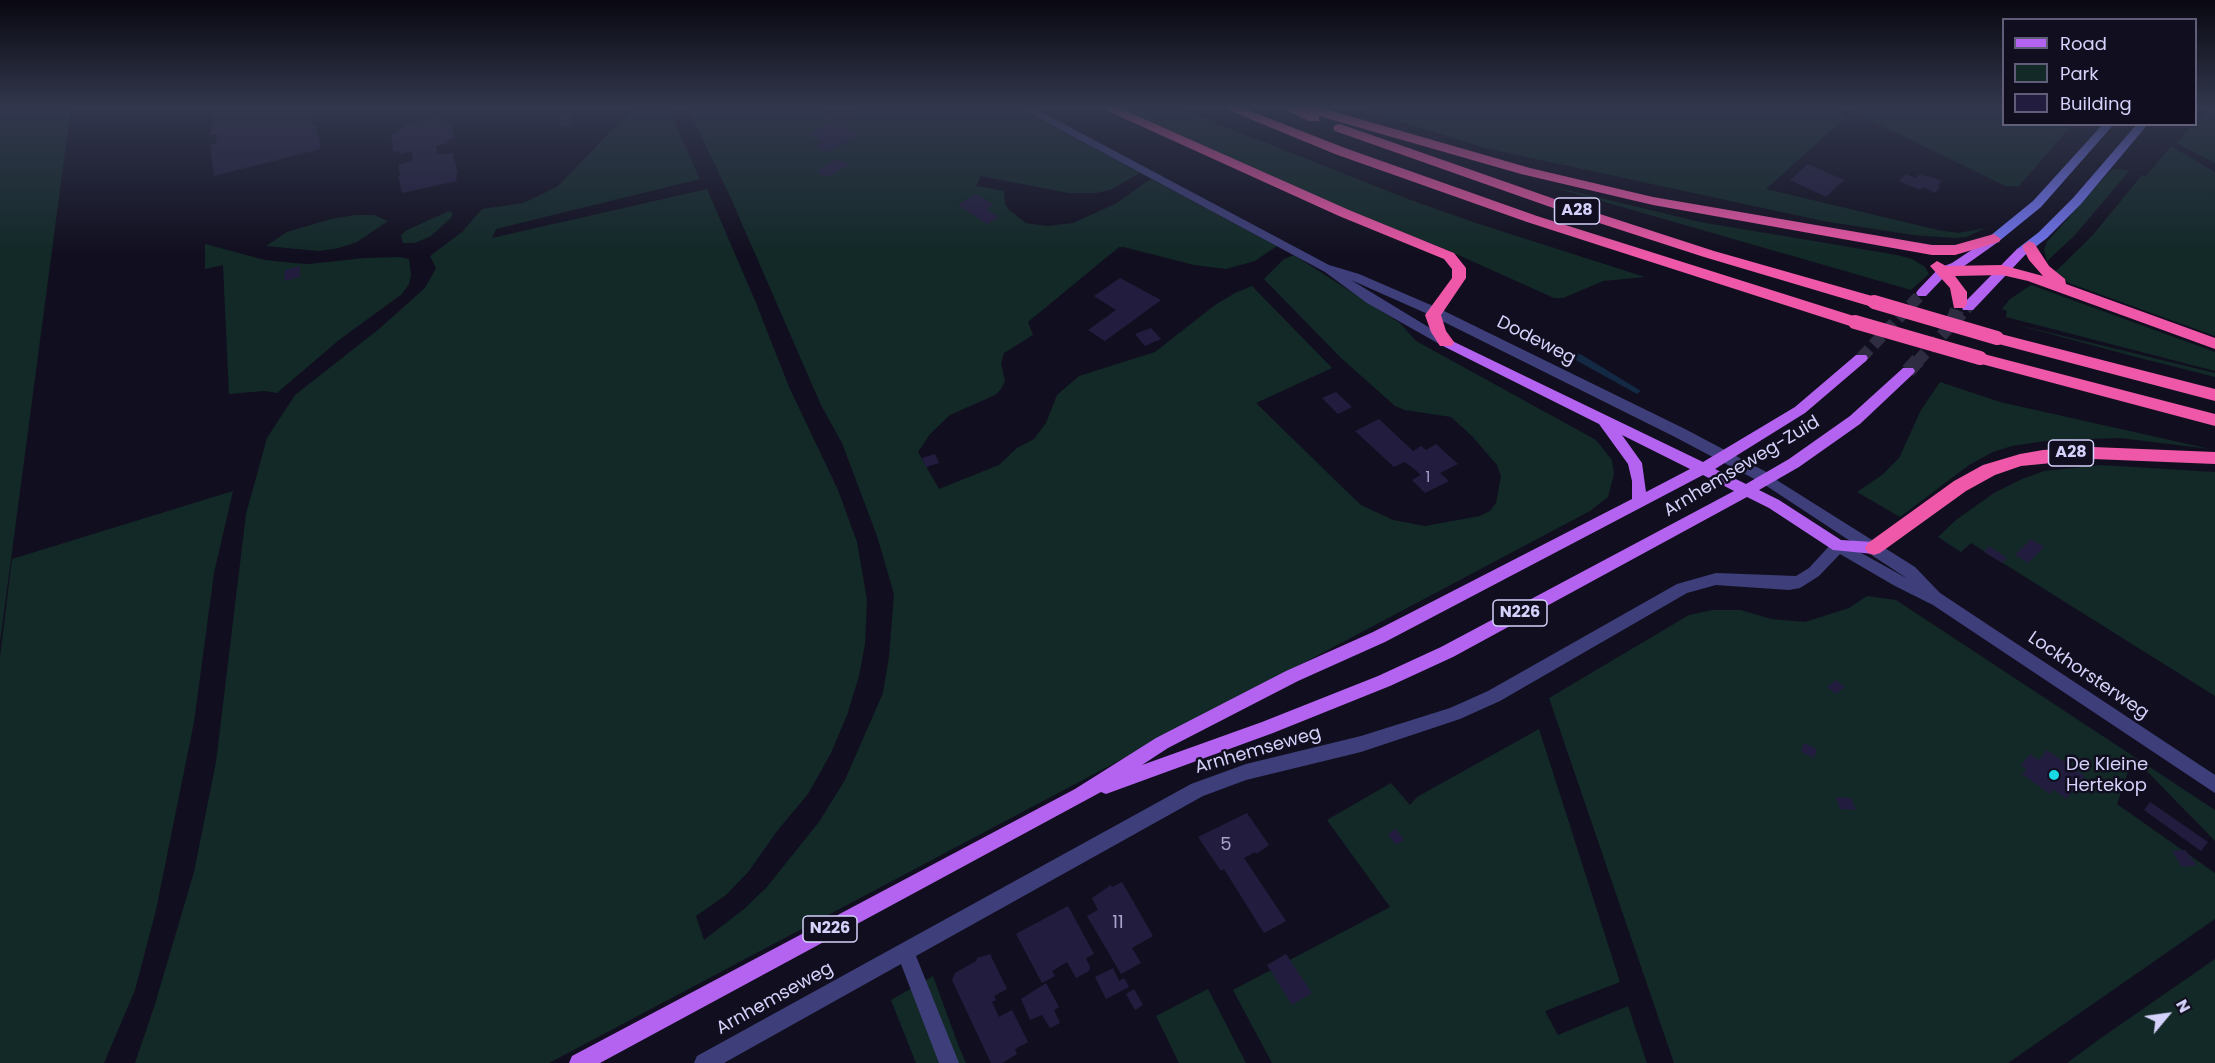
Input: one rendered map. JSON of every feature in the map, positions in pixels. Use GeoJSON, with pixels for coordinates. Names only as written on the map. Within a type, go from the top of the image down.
{"type":"FeatureCollection","features":[{"type":"Feature","properties":{"kind":"highway"},"geometry":{"type":"LineString","coordinates":[[1217,157],[1344,213],[1449,255],[1457,263],[1460,273],[1433,318],[1446,342]]}},
{"type":"Feature","properties":{"kind":"highway","name":"A28"},"geometry":{"type":"LineString","coordinates":[[1356,157],[1532,219],[1855,322],[1980,358],[2215,420]]}},
{"type":"Feature","properties":{"kind":"highway","name":"A28"},"geometry":{"type":"LineString","coordinates":[[1416,157],[1709,254],[1997,338],[2215,395]]}},
{"type":"Feature","properties":{"kind":"highway","name":"A28"},"geometry":{"type":"LineString","coordinates":[[1479,157],[1584,186],[1715,213],[1910,247],[1955,250],[1994,239]]}},
{"type":"Feature","properties":{"kind":"highway","name":"A28"},"geometry":{"type":"LineString","coordinates":[[1910,247],[1943,270],[1959,292],[1964,305]]}},
{"type":"Feature","properties":{"kind":"highway"},"geometry":{"type":"LineString","coordinates":[[2025,249],[2043,270],[2078,294]]}},
{"type":"Feature","properties":{"kind":"highway"},"geometry":{"type":"LineString","coordinates":[[1943,270],[2002,270],[2032,277],[2215,344]]}},
{"type":"Feature","properties":{"kind":"highway","name":"A28"},"geometry":{"type":"LineString","coordinates":[[1874,548],[1960,486],[1989,470],[2020,460],[2066,453],[2215,458]]}},
{"type":"Feature","properties":{"kind":"main road"},"geometry":{"type":"LineString","coordinates":[[1922,293],[1943,270],[1962,262],[2037,204],[2080,157]]}},
{"type":"Feature","properties":{"kind":"main road"},"geometry":{"type":"LineString","coordinates":[[1964,305],[2077,201],[2115,157]]}},
{"type":"Feature","properties":{"kind":"main road","name":"Dodeweg"},"geometry":{"type":"LineString","coordinates":[[1446,342],[1748,490]]}},
{"type":"Feature","properties":{"kind":"main road","name":"Arnhemseweg-Zuid"},"geometry":{"type":"LineString","coordinates":[[1616,515],[1726,456],[1800,411],[1861,358]]}},
{"type":"Feature","properties":{"kind":"main road","name":"Arnhemseweg-Zuid"},"geometry":{"type":"LineString","coordinates":[[1617,561],[1748,490],[1816,448],[1855,420],[1908,371]]}},
{"type":"Feature","properties":{"kind":"main road"},"geometry":{"type":"LineString","coordinates":[[1603,420],[1635,463],[1639,481],[1638,503]]}},
{"type":"Feature","properties":{"kind":"main road","name":"Lockhorsterweg"},"geometry":{"type":"LineString","coordinates":[[1748,490],[1774,504],[1838,546]]}},
{"type":"Feature","properties":{"kind":"main road","name":"Arnhemseweg"},"geometry":{"type":"LineString","coordinates":[[579,1063],[1081,795],[1162,744],[1292,676],[1379,637],[1616,515]]}},
{"type":"Feature","properties":{"kind":"main road"},"geometry":{"type":"LineString","coordinates":[[1838,546],[1874,548]]}},
{"type":"Feature","properties":{"kind":"main road","name":"Arnhemseweg"},"geometry":{"type":"LineString","coordinates":[[1081,795],[1267,728],[1424,664],[1617,561]]}},
{"type":"Feature","properties":{"kind":"street","name":"Dodeweg"},"geometry":{"type":"LineString","coordinates":[[1116,157],[1325,268],[1371,300],[1446,342]]}},
{"type":"Feature","properties":{"kind":"street","name":"Dodeweg"},"geometry":{"type":"LineString","coordinates":[[1325,268],[1355,277],[1435,312],[1726,456],[1767,479]]}},
{"type":"Feature","properties":{"kind":"street","name":"Lockhorsterweg"},"geometry":{"type":"LineString","coordinates":[[1767,479],[1910,572],[1939,600]]}},
{"type":"Feature","properties":{"kind":"street"},"geometry":{"type":"LineString","coordinates":[[1835,523],[1838,546]]}},
{"type":"Feature","properties":{"kind":"street","name":"Lockhorsterweg"},"geometry":{"type":"LineString","coordinates":[[1838,546],[1900,582],[1939,600],[2215,785]]}},
{"type":"Feature","properties":{"kind":"street","name":"Arnhemseweg"},"geometry":{"type":"LineString","coordinates":[[704,1063],[1197,790],[1246,772],[1361,744],[1454,714],[1494,696],[1683,588],[1716,579],[1789,584],[1800,582],[1814,572],[1838,546]]}},
{"type":"Feature","properties":{"kind":"street"},"geometry":{"type":"LineString","coordinates":[[904,951],[949,1063]]}},
{"type":"Feature","properties":{"kind":"green space"},"geometry":{"type":"Polygon","coordinates":[[[0,157],[64,157],[0,642],[0,157]]]}},
{"type":"Feature","properties":{"kind":"green space"},"geometry":{"type":"Polygon","coordinates":[[[586,157],[690,157],[700,179],[496,229],[492,238],[707,189],[789,387],[838,490],[857,542],[867,600],[865,644],[859,676],[847,715],[831,753],[808,794],[777,831],[749,871],[726,895],[696,916],[704,940],[744,909],[766,888],[819,822],[845,780],[883,693],[889,657],[894,594],[877,536],[842,443],[821,405],[711,157],[1109,157],[1140,173],[1110,190],[1096,193],[1068,193],[981,176],[976,186],[1004,191],[1005,204],[1009,210],[1026,223],[1046,226],[1073,223],[1115,204],[1151,179],[1277,246],[1255,261],[1226,269],[1194,265],[1119,247],[1028,322],[1033,335],[1004,353],[1001,363],[1005,381],[995,395],[950,415],[930,434],[918,452],[939,489],[999,465],[1017,448],[1034,439],[1046,423],[1057,395],[1079,376],[1155,352],[1215,305],[1252,286],[1332,368],[1256,403],[1361,505],[1393,520],[1425,526],[1480,516],[1490,511],[1496,503],[1501,476],[1497,465],[1472,436],[1451,417],[1405,410],[1395,406],[1340,357],[1264,279],[1284,259],[1294,255],[1400,323],[1416,341],[1596,440],[1612,460],[1614,474],[1608,497],[1590,511],[549,1063],[135,1063],[194,872],[216,762],[246,514],[267,438],[295,395],[379,329],[425,288],[436,268],[430,256],[462,232],[482,209],[523,203],[557,187],[586,157]]]}},
{"type":"Feature","properties":{"kind":"green space"},"geometry":{"type":"Polygon","coordinates":[[[1224,157],[1301,157],[1476,223],[1645,277],[1603,281],[1563,298],[1554,298],[1445,249],[1290,187],[1224,157]]]}},
{"type":"Feature","properties":{"kind":"green space"},"geometry":{"type":"Polygon","coordinates":[[[1525,157],[1802,157],[1766,189],[1938,230],[1958,233],[1986,228],[1966,237],[1956,238],[1913,235],[1823,221],[1525,157]]]}},
{"type":"Feature","properties":{"kind":"green space"},"geometry":{"type":"Polygon","coordinates":[[[1945,157],[2045,157],[2019,186],[2005,186],[1945,157]]]}},
{"type":"Feature","properties":{"kind":"green space"},"geometry":{"type":"Polygon","coordinates":[[[2162,157],[2189,157],[2215,172],[2215,336],[2069,283],[2055,272],[2092,236],[2142,175],[2146,176],[2162,157]]]}},
{"type":"Feature","properties":{"kind":"green space"},"geometry":{"type":"Polygon","coordinates":[[[2203,157],[2215,157],[2215,163],[2203,157]]]}},
{"type":"Feature","properties":{"kind":"green space"},"geometry":{"type":"Polygon","coordinates":[[[2112,169],[2130,170],[2074,236],[2047,261],[2044,250],[2047,242],[2112,169]]]}},
{"type":"Feature","properties":{"kind":"green space"},"geometry":{"type":"Polygon","coordinates":[[[1542,184],[1700,222],[1897,255],[1912,259],[1925,267],[1929,274],[1911,290],[1542,184]]]}},
{"type":"Feature","properties":{"kind":"green space"},"geometry":{"type":"Polygon","coordinates":[[[449,211],[453,213],[451,218],[431,236],[415,243],[403,243],[401,235],[407,230],[449,211]]]}},
{"type":"Feature","properties":{"kind":"green space"},"geometry":{"type":"Polygon","coordinates":[[[374,215],[388,221],[357,242],[339,248],[319,251],[266,246],[287,232],[331,219],[374,215]]]}},
{"type":"Feature","properties":{"kind":"green space"},"geometry":{"type":"Polygon","coordinates":[[[205,244],[265,260],[293,263],[309,264],[399,257],[409,259],[411,275],[409,284],[402,294],[339,340],[277,393],[264,391],[229,394],[223,265],[205,269],[205,244]]]}},
{"type":"Feature","properties":{"kind":"green space"},"geometry":{"type":"Polygon","coordinates":[[[2031,285],[2215,352],[2215,371],[2006,317],[2007,311],[2002,309],[2010,299],[2031,285]]]}},
{"type":"Feature","properties":{"kind":"green space"},"geometry":{"type":"Polygon","coordinates":[[[2010,323],[2215,373],[2215,377],[2132,356],[2010,323]]]}},
{"type":"Feature","properties":{"kind":"green space"},"geometry":{"type":"Polygon","coordinates":[[[1940,382],[2000,402],[2210,449],[2120,438],[2052,440],[2012,446],[1993,452],[1969,465],[1900,517],[1857,492],[1882,475],[1899,458],[1921,410],[1940,382]]]}},
{"type":"Feature","properties":{"kind":"green space"},"geometry":{"type":"Polygon","coordinates":[[[2100,465],[2215,472],[2215,696],[1971,543],[1961,552],[1938,537],[1956,520],[1994,493],[2022,479],[2044,471],[2100,465]]]}},
{"type":"Feature","properties":{"kind":"green space"},"geometry":{"type":"Polygon","coordinates":[[[233,491],[214,573],[194,722],[156,910],[135,990],[104,1063],[0,1063],[0,657],[12,559],[233,491]]]}},
{"type":"Feature","properties":{"kind":"green space"},"geometry":{"type":"Polygon","coordinates":[[[1867,596],[1896,600],[2215,810],[2215,841],[2133,757],[2117,804],[2215,873],[2215,919],[2008,1063],[1674,1063],[1549,698],[1689,615],[1712,610],[1741,610],[1771,619],[1805,622],[1849,608],[1867,596]]]}},
{"type":"Feature","properties":{"kind":"green space"},"geometry":{"type":"Polygon","coordinates":[[[1539,729],[1620,982],[1545,1011],[1558,1035],[1628,1006],[1647,1063],[1272,1063],[1233,990],[1390,907],[1327,820],[1391,783],[1410,805],[1417,797],[1539,729]]]}},
{"type":"Feature","properties":{"kind":"green space"},"geometry":{"type":"Polygon","coordinates":[[[2215,959],[2215,1063],[2067,1063],[2101,1038],[2215,959]]]}},
{"type":"Feature","properties":{"kind":"green space"},"geometry":{"type":"Polygon","coordinates":[[[933,976],[966,1063],[916,1063],[891,1000],[933,976]]]}},
{"type":"Feature","properties":{"kind":"green space"},"geometry":{"type":"Polygon","coordinates":[[[1208,989],[1246,1063],[1179,1063],[1156,1016],[1208,989]]]}},
{"type":"Feature","properties":{"kind":"water"},"geometry":{"type":"Polygon","coordinates":[[[1545,343],[1582,355],[1641,391],[1637,394],[1545,343]]]}},
{"type":"Feature","properties":{"kind":"building"},"geometry":{"type":"Polygon","coordinates":[[[211,157],[291,157],[214,176],[211,157]]]}},
{"type":"Feature","properties":{"kind":"building"},"geometry":{"type":"Polygon","coordinates":[[[413,157],[454,157],[458,173],[456,174],[457,181],[402,193],[398,165],[413,160],[413,157]]]}},
{"type":"Feature","properties":{"kind":"building"},"geometry":{"type":"Polygon","coordinates":[[[839,159],[849,165],[828,176],[817,172],[820,170],[818,169],[839,159]]]}},
{"type":"Feature","properties":{"kind":"building"},"geometry":{"type":"Polygon","coordinates":[[[1808,164],[1844,180],[1826,197],[1790,180],[1808,164]]]}},
{"type":"Feature","properties":{"kind":"building"},"geometry":{"type":"Polygon","coordinates":[[[1906,174],[1916,178],[1920,174],[1942,181],[1935,193],[1923,187],[1920,190],[1899,181],[1906,174]]]}},
{"type":"Feature","properties":{"kind":"building"},"geometry":{"type":"Polygon","coordinates":[[[976,194],[994,205],[987,209],[999,217],[987,224],[958,205],[976,194]]]}},
{"type":"Feature","properties":{"kind":"building"},"geometry":{"type":"Polygon","coordinates":[[[300,266],[300,277],[284,281],[285,270],[300,266]]]}},
{"type":"Feature","properties":{"kind":"building"},"geometry":{"type":"Polygon","coordinates":[[[1120,278],[1161,300],[1105,341],[1088,330],[1116,310],[1094,296],[1120,278]]]}},
{"type":"Feature","properties":{"kind":"building"},"geometry":{"type":"Polygon","coordinates":[[[1151,328],[1161,339],[1145,346],[1135,334],[1151,328]]]}},
{"type":"Feature","properties":{"kind":"building"},"geometry":{"type":"Polygon","coordinates":[[[1336,392],[1352,407],[1338,414],[1322,398],[1336,392]]]}},
{"type":"Feature","properties":{"kind":"building"},"geometry":{"type":"Polygon","coordinates":[[[1379,419],[1413,451],[1421,446],[1426,450],[1436,444],[1458,464],[1440,473],[1449,481],[1425,493],[1412,480],[1421,475],[1412,467],[1404,462],[1394,467],[1355,431],[1379,419]]]}},
{"type":"Feature","properties":{"kind":"building"},"geometry":{"type":"Polygon","coordinates":[[[935,454],[939,463],[926,467],[922,458],[935,454]]]}},
{"type":"Feature","properties":{"kind":"building"},"geometry":{"type":"Polygon","coordinates":[[[2031,539],[2044,547],[2028,563],[2015,555],[2031,539]]]}},
{"type":"Feature","properties":{"kind":"building"},"geometry":{"type":"Polygon","coordinates":[[[1989,546],[2007,558],[2002,563],[1984,552],[1989,546]]]}},
{"type":"Feature","properties":{"kind":"building"},"geometry":{"type":"Polygon","coordinates":[[[1836,680],[1845,687],[1836,694],[1827,687],[1836,680]]]}},
{"type":"Feature","properties":{"kind":"building"},"geometry":{"type":"Polygon","coordinates":[[[1804,743],[1817,749],[1814,758],[1801,752],[1804,743]]]}},
{"type":"Feature","properties":{"kind":"building","name":"De Kleine Hertekop"},"geometry":{"type":"Polygon","coordinates":[[[2047,750],[2085,776],[2066,799],[2053,789],[2050,794],[2022,774],[2027,769],[2021,766],[2030,754],[2039,760],[2047,750]]]}},
{"type":"Feature","properties":{"kind":"building"},"geometry":{"type":"Polygon","coordinates":[[[1836,797],[1851,798],[1856,810],[1840,809],[1836,797]]]}},
{"type":"Feature","properties":{"kind":"building"},"geometry":{"type":"Polygon","coordinates":[[[2150,802],[2208,842],[2201,851],[2144,810],[2150,802]]]}},
{"type":"Feature","properties":{"kind":"building"},"geometry":{"type":"Polygon","coordinates":[[[1247,813],[1269,845],[1256,854],[1255,852],[1244,858],[1286,921],[1264,933],[1224,869],[1221,871],[1198,837],[1247,813]]]}},
{"type":"Feature","properties":{"kind":"building"},"geometry":{"type":"Polygon","coordinates":[[[1396,829],[1404,840],[1396,845],[1388,834],[1396,829]]]}},
{"type":"Feature","properties":{"kind":"building"},"geometry":{"type":"Polygon","coordinates":[[[2185,850],[2197,865],[2182,867],[2172,851],[2185,850]]]}},
{"type":"Feature","properties":{"kind":"building"},"geometry":{"type":"Polygon","coordinates":[[[1122,882],[1153,936],[1132,948],[1141,963],[1121,974],[1087,916],[1098,910],[1092,898],[1111,885],[1112,887],[1122,882]]]}},
{"type":"Feature","properties":{"kind":"building"},"geometry":{"type":"Polygon","coordinates":[[[1068,906],[1094,954],[1086,958],[1090,967],[1089,971],[1076,978],[1067,962],[1052,971],[1055,976],[1042,983],[1016,934],[1068,906]]]}},
{"type":"Feature","properties":{"kind":"building"},"geometry":{"type":"Polygon","coordinates":[[[990,954],[1007,989],[994,996],[996,1000],[992,1002],[999,1017],[1012,1010],[1028,1042],[1015,1049],[1017,1054],[1002,1063],[991,1063],[952,980],[955,973],[976,961],[977,958],[990,954]]]}},
{"type":"Feature","properties":{"kind":"building"},"geometry":{"type":"Polygon","coordinates":[[[1286,954],[1312,993],[1292,1005],[1267,965],[1286,954]]]}},
{"type":"Feature","properties":{"kind":"building"},"geometry":{"type":"Polygon","coordinates":[[[1113,968],[1119,981],[1124,978],[1129,987],[1106,999],[1095,977],[1113,968]]]}},
{"type":"Feature","properties":{"kind":"building"},"geometry":{"type":"Polygon","coordinates":[[[1046,983],[1059,1007],[1054,1010],[1060,1023],[1050,1028],[1042,1015],[1030,1020],[1021,999],[1046,983]]]}},
{"type":"Feature","properties":{"kind":"building"},"geometry":{"type":"Polygon","coordinates":[[[1134,989],[1143,1005],[1135,1010],[1126,994],[1134,989]]]}},
{"type":"Feature","properties":{"kind":"tunnel"},"geometry":{"type":"LineString","coordinates":[[1861,358],[1922,293]]}},
{"type":"Feature","properties":{"kind":"tunnel"},"geometry":{"type":"LineString","coordinates":[[1952,323],[1959,304]]}},
{"type":"Feature","properties":{"kind":"tunnel"},"geometry":{"type":"LineString","coordinates":[[1917,362],[1968,307]]}},
{"type":"Feature","properties":{"kind":"tunnel"},"geometry":{"type":"LineString","coordinates":[[1908,371],[1918,360]]}},
{"type":"Feature","properties":{"kind":"place","name":"De Kleine Hertekop"},"geometry":{"type":"Point","coordinates":[2054,775]}}]}
